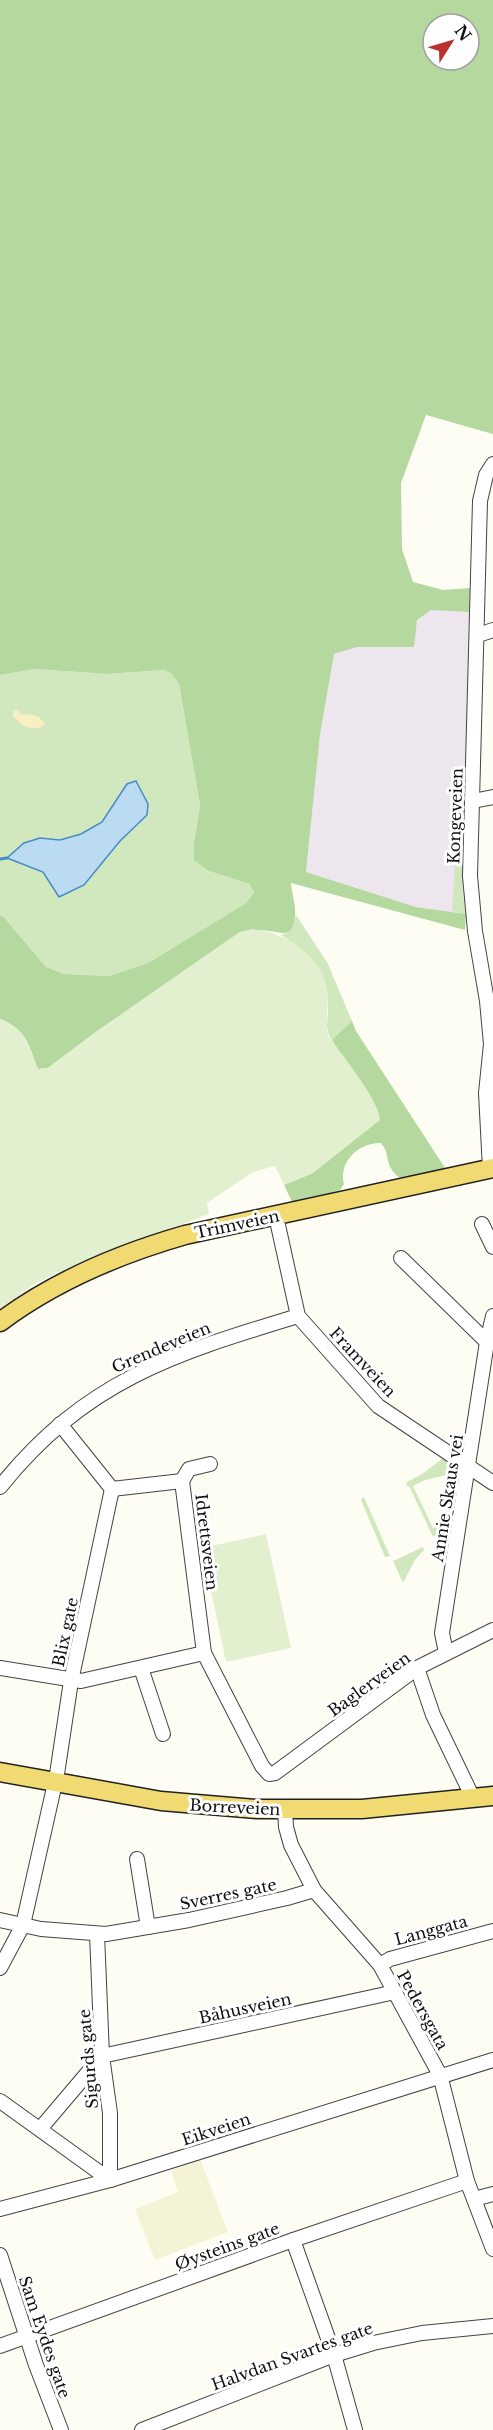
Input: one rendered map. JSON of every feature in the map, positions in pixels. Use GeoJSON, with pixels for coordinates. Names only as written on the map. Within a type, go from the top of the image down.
{"type":"FeatureCollection","features":[{"type":"Feature","properties":{"kind":"main road","name":"Trimveien"},"geometry":{"type":"LineString","coordinates":[[0,1322],[53,1288],[108,1260],[185,1235],[491,1168]]}},
{"type":"Feature","properties":{"kind":"main road","name":"Borreveien"},"geometry":{"type":"LineString","coordinates":[[0,1772],[161,1801],[202,1806],[285,1810],[395,1807],[493,1796]]}},
{"type":"Feature","properties":{"kind":"street","name":"Kongeveien"},"geometry":{"type":"LineString","coordinates":[[491,1168],[486,1093],[491,1044],[487,1001],[475,931],[470,876],[480,501],[486,476],[493,465]]}},
{"type":"Feature","properties":{"kind":"street"},"geometry":{"type":"LineString","coordinates":[[478,635],[493,630]]}},
{"type":"Feature","properties":{"kind":"street"},"geometry":{"type":"LineString","coordinates":[[473,801],[493,797]]}},
{"type":"Feature","properties":{"kind":"street","name":"Framveien"},"geometry":{"type":"LineString","coordinates":[[276,1216],[298,1316],[378,1406],[493,1483]]}},
{"type":"Feature","properties":{"kind":"street"},"geometry":{"type":"LineString","coordinates":[[482,1224],[493,1247]]}},
{"type":"Feature","properties":{"kind":"street"},"geometry":{"type":"LineString","coordinates":[[401,1258],[489,1345]]}},
{"type":"Feature","properties":{"kind":"street","name":"Grendeveien"},"geometry":{"type":"LineString","coordinates":[[0,1486],[60,1424],[96,1396],[148,1367],[208,1343],[298,1316]]}},
{"type":"Feature","properties":{"kind":"street","name":"Annie Skaus vei"},"geometry":{"type":"LineString","coordinates":[[446,1653],[442,1633],[493,1316]]}},
{"type":"Feature","properties":{"kind":"street"},"geometry":{"type":"LineString","coordinates":[[60,1424],[112,1489]]}},
{"type":"Feature","properties":{"kind":"street"},"geometry":{"type":"LineString","coordinates":[[182,1481],[189,1469],[210,1464]]}},
{"type":"Feature","properties":{"kind":"street","name":"Idrettsveien"},"geometry":{"type":"LineString","coordinates":[[112,1489],[182,1481],[204,1653],[262,1766],[269,1774]]}},
{"type":"Feature","properties":{"kind":"street","name":"Blix gate"},"geometry":{"type":"LineString","coordinates":[[0,1968],[23,1925],[55,1782],[71,1681],[112,1489]]}},
{"type":"Feature","properties":{"kind":"street","name":"Baglerveien"},"geometry":{"type":"LineString","coordinates":[[269,1774],[417,1668],[493,1630]]}},
{"type":"Feature","properties":{"kind":"street"},"geometry":{"type":"LineString","coordinates":[[0,1668],[81,1681],[204,1653]]}},
{"type":"Feature","properties":{"kind":"street"},"geometry":{"type":"LineString","coordinates":[[141,1668],[163,1734]]}},
{"type":"Feature","properties":{"kind":"street"},"geometry":{"type":"LineString","coordinates":[[417,1668],[433,1715],[473,1798]]}},
{"type":"Feature","properties":{"kind":"street","name":"Pedersgata"},"geometry":{"type":"LineString","coordinates":[[285,1810],[286,1827],[291,1845],[315,1890],[380,1965],[440,2075],[467,2181],[493,2249]]}},
{"type":"Feature","properties":{"kind":"street"},"geometry":{"type":"LineString","coordinates":[[137,1858],[148,1927]]}},
{"type":"Feature","properties":{"kind":"street","name":"Sverres gate"},"geometry":{"type":"LineString","coordinates":[[0,1920],[41,1929],[97,1934],[148,1927],[260,1905],[315,1890]]}},
{"type":"Feature","properties":{"kind":"street","name":"Langgata"},"geometry":{"type":"LineString","coordinates":[[380,1965],[390,1959],[493,1931]]}},
{"type":"Feature","properties":{"kind":"street","name":"Sigurds gate"},"geometry":{"type":"LineString","coordinates":[[97,1934],[102,2056],[110,2113],[110,2180]]}},
{"type":"Feature","properties":{"kind":"street","name":"Båhusveien"},"geometry":{"type":"LineString","coordinates":[[102,2056],[395,1992]]}},
{"type":"Feature","properties":{"kind":"street"},"geometry":{"type":"LineString","coordinates":[[40,2129],[102,2056]]}},
{"type":"Feature","properties":{"kind":"street","name":"Eikveien"},"geometry":{"type":"LineString","coordinates":[[0,2209],[110,2180],[493,2060]]}},
{"type":"Feature","properties":{"kind":"street"},"geometry":{"type":"LineString","coordinates":[[0,2100],[110,2180]]}},
{"type":"Feature","properties":{"kind":"street","name":"Øysteins gate"},"geometry":{"type":"LineString","coordinates":[[0,2346],[293,2240],[467,2181]]}},
{"type":"Feature","properties":{"kind":"street"},"geometry":{"type":"LineString","coordinates":[[474,2199],[493,2194]]}},
{"type":"Feature","properties":{"kind":"street"},"geometry":{"type":"LineString","coordinates":[[293,2240],[334,2355],[355,2430]]}},
{"type":"Feature","properties":{"kind":"street","name":"Sam Eydes gate"},"geometry":{"type":"LineString","coordinates":[[0,2255],[61,2430]]}},
{"type":"Feature","properties":{"kind":"street","name":"Halvdan Svartes gate"},"geometry":{"type":"LineString","coordinates":[[142,2430],[334,2355],[399,2337],[493,2326]]}},
{"type":"Feature","properties":{"kind":"shaded area"},"geometry":{"type":"Polygon","coordinates":[[[431,609],[469,612],[466,914],[416,907],[306,872],[320,735],[334,654],[357,647],[413,647],[417,620],[431,609]]]}},
{"type":"Feature","properties":{"kind":"green space"},"geometry":{"type":"Polygon","coordinates":[[[0,0],[493,0],[493,434],[426,415],[401,483],[402,549],[413,582],[443,590],[470,588],[469,612],[431,610],[417,620],[414,647],[357,647],[334,654],[320,735],[306,872],[416,907],[466,914],[465,930],[291,883],[295,912],[294,923],[290,931],[283,933],[262,930],[240,932],[48,1068],[38,1069],[29,1045],[21,1033],[0,1019],[0,915],[46,967],[64,974],[109,976],[148,963],[246,903],[254,893],[250,884],[209,871],[194,860],[194,843],[200,805],[179,684],[172,674],[164,670],[107,674],[35,669],[0,675],[0,0]]]}},
{"type":"Feature","properties":{"kind":"green space"},"geometry":{"type":"Polygon","coordinates":[[[35,669],[107,674],[164,670],[172,674],[179,684],[200,805],[194,843],[209,871],[251,884],[254,893],[246,903],[148,963],[109,976],[64,974],[46,967],[0,915],[0,675],[35,669]]]}},
{"type":"Feature","properties":{"kind":"green space"},"geometry":{"type":"Polygon","coordinates":[[[457,827],[463,830],[462,888],[466,914],[452,911],[457,827]]]}},
{"type":"Feature","properties":{"kind":"green space"},"geometry":{"type":"Polygon","coordinates":[[[296,915],[327,962],[352,1021],[332,1040],[327,1030],[328,999],[322,977],[309,958],[281,935],[292,928],[296,915]]]}},
{"type":"Feature","properties":{"kind":"green space"},"geometry":{"type":"Polygon","coordinates":[[[252,929],[276,934],[288,940],[299,947],[318,966],[327,989],[328,1035],[374,1101],[380,1120],[313,1173],[284,1185],[275,1166],[253,1172],[207,1203],[209,1214],[88,1259],[36,1283],[0,1309],[0,1019],[21,1033],[38,1069],[48,1068],[240,932],[252,929]]]}},
{"type":"Feature","properties":{"kind":"green space"},"geometry":{"type":"Polygon","coordinates":[[[352,1021],[356,1031],[445,1168],[442,1171],[401,1179],[391,1169],[381,1143],[373,1144],[358,1150],[347,1161],[344,1168],[344,1184],[340,1190],[293,1204],[284,1185],[313,1173],[347,1064],[332,1040],[352,1021]]]}},
{"type":"Feature","properties":{"kind":"green space"},"geometry":{"type":"Polygon","coordinates":[[[443,1458],[449,1465],[447,1475],[425,1480],[413,1486],[433,1528],[439,1525],[440,1533],[433,1537],[406,1484],[443,1458]]]}},
{"type":"Feature","properties":{"kind":"green space"},"geometry":{"type":"Polygon","coordinates":[[[364,1497],[390,1556],[385,1557],[361,1500],[364,1497]]]}},
{"type":"Feature","properties":{"kind":"green space"},"geometry":{"type":"Polygon","coordinates":[[[266,1534],[291,1648],[226,1662],[202,1548],[266,1534]]]}},
{"type":"Feature","properties":{"kind":"green space"},"geometry":{"type":"Polygon","coordinates":[[[423,1547],[424,1550],[415,1560],[403,1583],[393,1561],[423,1547]]]}},
{"type":"Feature","properties":{"kind":"green space"},"geometry":{"type":"Polygon","coordinates":[[[200,2159],[228,2232],[155,2260],[135,2209],[178,2192],[171,2171],[200,2159]]]}},
{"type":"Feature","properties":{"kind":"sand"},"geometry":{"type":"Polygon","coordinates":[[[18,710],[21,714],[37,716],[45,724],[37,728],[24,726],[13,716],[13,711],[18,710]]]}},
{"type":"Feature","properties":{"kind":"water"},"geometry":{"type":"Polygon","coordinates":[[[136,781],[148,804],[147,815],[120,841],[84,885],[59,897],[43,872],[7,858],[24,843],[40,838],[60,840],[81,834],[102,822],[127,784],[136,781]]]}},
{"type":"Feature","properties":{"kind":"waterway"},"geometry":{"type":"LineString","coordinates":[[0,859],[7,858]]}}]}
